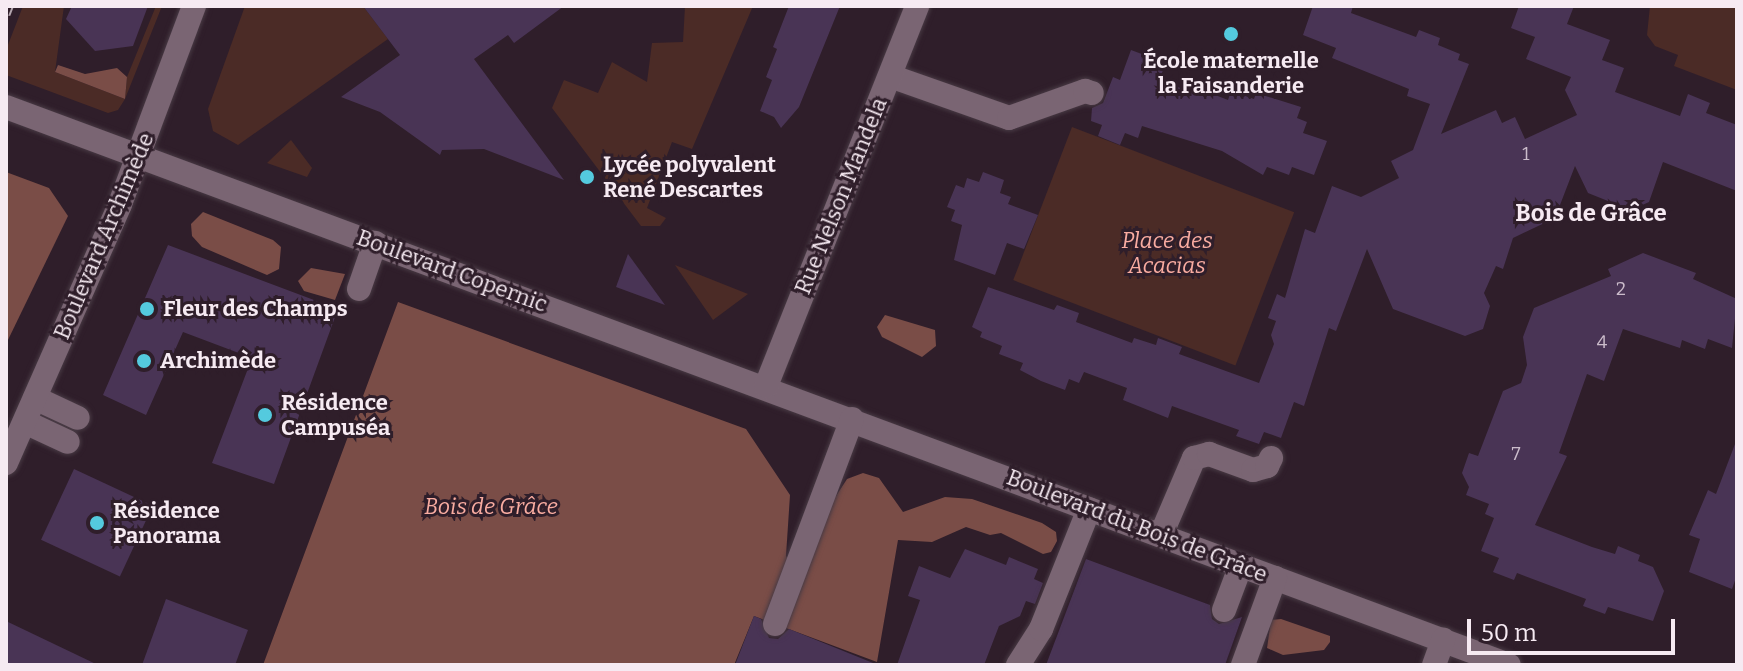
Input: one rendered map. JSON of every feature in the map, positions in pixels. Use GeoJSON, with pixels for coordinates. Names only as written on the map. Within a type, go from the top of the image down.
{"type":"FeatureCollection","features":[{"type":"Feature","properties":{"kind":"street","name":"Boulevard Archimède"},"geometry":{"type":"LineString","coordinates":[[6,463],[139,156],[194,6]]}},
{"type":"Feature","properties":{"kind":"street","name":"Rue Nelson Mandela"},"geometry":{"type":"LineString","coordinates":[[766,386],[917,6]]}},
{"type":"Feature","properties":{"kind":"street"},"geometry":{"type":"LineString","coordinates":[[890,76],[1009,118],[1092,93]]}},
{"type":"Feature","properties":{"kind":"street","name":"Boulevard Copernic"},"geometry":{"type":"LineString","coordinates":[[6,107],[766,386]]}},
{"type":"Feature","properties":{"kind":"street"},"geometry":{"type":"LineString","coordinates":[[359,289],[375,243]]}},
{"type":"Feature","properties":{"kind":"street","name":"Boulevard du Bois de Grâce"},"geometry":{"type":"LineString","coordinates":[[766,386],[1509,665]]}},
{"type":"Feature","properties":{"kind":"street"},"geometry":{"type":"LineString","coordinates":[[35,398],[78,418]]}},
{"type":"Feature","properties":{"kind":"street"},"geometry":{"type":"LineString","coordinates":[[775,624],[852,419]]}},
{"type":"Feature","properties":{"kind":"street"},"geometry":{"type":"LineString","coordinates":[[25,422],[68,442]]}},
{"type":"Feature","properties":{"kind":"street"},"geometry":{"type":"LineString","coordinates":[[1161,535],[1194,458],[1209,454],[1253,470],[1267,466],[1271,458]]}},
{"type":"Feature","properties":{"kind":"street"},"geometry":{"type":"LineString","coordinates":[[1018,665],[1041,629],[1089,509]]}},
{"type":"Feature","properties":{"kind":"street"},"geometry":{"type":"LineString","coordinates":[[1224,610],[1241,565]]}},
{"type":"Feature","properties":{"kind":"street"},"geometry":{"type":"LineString","coordinates":[[1243,665],[1275,578]]}},
{"type":"Feature","properties":{"kind":"street"},"geometry":{"type":"LineString","coordinates":[[1434,665],[1443,640]]}},
{"type":"Feature","properties":{"kind":"green space"},"geometry":{"type":"Polygon","coordinates":[[[23,6],[64,6],[55,72],[125,99],[118,110],[108,113],[6,75],[6,50],[23,6]]]}},
{"type":"Feature","properties":{"kind":"green space"},"geometry":{"type":"Polygon","coordinates":[[[156,6],[162,6],[125,99],[127,77],[156,6]]]}},
{"type":"Feature","properties":{"kind":"green space"},"geometry":{"type":"Polygon","coordinates":[[[245,6],[363,6],[388,39],[238,145],[213,131],[208,109],[245,6]]]}},
{"type":"Feature","properties":{"kind":"green space"},"geometry":{"type":"Polygon","coordinates":[[[685,6],[753,6],[692,149],[672,142],[647,208],[666,218],[660,226],[641,226],[552,108],[564,80],[598,93],[612,62],[647,82],[652,43],[683,42],[685,6]]]}},
{"type":"Feature","properties":{"kind":"green space"},"geometry":{"type":"Polygon","coordinates":[[[1650,6],[1737,6],[1737,90],[1674,66],[1678,55],[1655,46],[1647,35],[1650,6]]]}},
{"type":"Feature","properties":{"kind":"green space"},"geometry":{"type":"Polygon","coordinates":[[[58,65],[85,74],[117,68],[127,77],[125,99],[55,72],[58,65]]]}},
{"type":"Feature","properties":{"kind":"green space","name":"Place des Acacias"},"geometry":{"type":"Polygon","coordinates":[[[1072,127],[1294,212],[1235,365],[1013,280],[1072,127]]]}},
{"type":"Feature","properties":{"kind":"green space"},"geometry":{"type":"Polygon","coordinates":[[[291,140],[312,168],[307,177],[267,163],[291,140]]]}},
{"type":"Feature","properties":{"kind":"green space"},"geometry":{"type":"Polygon","coordinates":[[[6,172],[49,188],[68,216],[6,344],[6,172]]]}},
{"type":"Feature","properties":{"kind":"green space"},"geometry":{"type":"Polygon","coordinates":[[[203,212],[273,240],[281,247],[279,269],[267,275],[202,247],[192,236],[191,224],[203,212]]]}},
{"type":"Feature","properties":{"kind":"green space"},"geometry":{"type":"Polygon","coordinates":[[[675,265],[748,294],[713,320],[675,265]]]}},
{"type":"Feature","properties":{"kind":"green space"},"geometry":{"type":"Polygon","coordinates":[[[311,268],[345,274],[335,300],[304,291],[298,281],[311,268]]]}},
{"type":"Feature","properties":{"kind":"green space","name":"Bois de Grâce"},"geometry":{"type":"Polygon","coordinates":[[[398,302],[746,429],[790,495],[786,556],[791,566],[847,479],[863,473],[879,478],[903,512],[945,497],[972,499],[1042,523],[1056,532],[1057,541],[1051,552],[1043,554],[1001,533],[990,535],[966,527],[932,542],[898,540],[877,662],[754,616],[734,665],[263,665],[398,302]]]}},
{"type":"Feature","properties":{"kind":"green space"},"geometry":{"type":"Polygon","coordinates":[[[885,315],[935,330],[936,346],[922,357],[882,337],[877,327],[885,315]]]}},
{"type":"Feature","properties":{"kind":"green space"},"geometry":{"type":"Polygon","coordinates":[[[1281,619],[1330,636],[1330,642],[1324,650],[1283,655],[1267,648],[1271,620],[1281,619]]]}},
{"type":"Feature","properties":{"kind":"building"},"geometry":{"type":"Polygon","coordinates":[[[72,6],[148,6],[133,46],[95,51],[66,19],[72,6]]]}},
{"type":"Feature","properties":{"kind":"building"},"geometry":{"type":"Polygon","coordinates":[[[363,6],[564,6],[514,43],[508,35],[474,59],[564,180],[484,149],[442,150],[440,155],[380,112],[341,97],[400,55],[363,6]]]}},
{"type":"Feature","properties":{"kind":"building"},"geometry":{"type":"Polygon","coordinates":[[[789,6],[840,6],[799,107],[781,128],[774,117],[760,111],[772,80],[766,77],[777,49],[773,47],[789,6]]]}},
{"type":"Feature","properties":{"kind":"building"},"geometry":{"type":"Polygon","coordinates":[[[1313,6],[1353,6],[1351,13],[1416,37],[1419,30],[1440,38],[1438,45],[1460,54],[1458,60],[1469,64],[1441,134],[1496,110],[1502,123],[1515,117],[1525,139],[1577,115],[1565,90],[1571,77],[1526,59],[1535,37],[1511,28],[1519,6],[1574,6],[1567,24],[1610,40],[1602,60],[1624,68],[1615,92],[1680,116],[1688,94],[1710,103],[1706,113],[1737,125],[1737,191],[1663,162],[1649,202],[1618,216],[1613,203],[1588,193],[1575,166],[1555,218],[1513,238],[1503,269],[1496,266],[1484,293],[1490,306],[1483,329],[1465,336],[1393,309],[1367,249],[1336,331],[1329,328],[1304,406],[1294,402],[1281,438],[1264,432],[1259,444],[1236,436],[1239,430],[1172,406],[1168,418],[1123,400],[1127,388],[1084,372],[1079,383],[1069,379],[1065,390],[1041,381],[1020,370],[1023,363],[999,354],[1002,346],[980,337],[982,332],[972,327],[988,287],[1054,310],[1057,305],[1079,313],[1076,322],[1132,343],[1134,338],[1156,345],[1158,338],[1182,347],[1179,354],[1259,383],[1274,344],[1271,335],[1276,321],[1268,318],[1277,294],[1285,298],[1305,229],[1315,233],[1332,186],[1361,197],[1399,178],[1391,161],[1413,150],[1430,104],[1407,96],[1409,89],[1332,58],[1336,48],[1303,35],[1313,6]]]}},
{"type":"Feature","properties":{"kind":"building"},"geometry":{"type":"Polygon","coordinates":[[[1131,50],[1166,63],[1159,80],[1203,96],[1205,91],[1228,100],[1231,91],[1254,99],[1256,93],[1301,107],[1297,118],[1307,122],[1303,133],[1327,141],[1314,175],[1292,167],[1289,175],[1267,167],[1263,175],[1222,151],[1142,126],[1138,138],[1125,133],[1120,145],[1098,136],[1102,125],[1091,121],[1092,108],[1103,103],[1113,77],[1120,80],[1131,50]]]}},
{"type":"Feature","properties":{"kind":"building"},"geometry":{"type":"Polygon","coordinates":[[[983,172],[1004,180],[1000,193],[1011,197],[1008,204],[1038,215],[1024,249],[1007,243],[995,275],[954,260],[962,225],[951,221],[955,210],[947,207],[956,185],[964,188],[967,178],[979,182],[983,172]]]}},
{"type":"Feature","properties":{"kind":"building","name":"Résidence Campuséa"},"geometry":{"type":"Polygon","coordinates":[[[168,245],[338,309],[274,484],[212,463],[252,358],[183,332],[146,415],[103,395],[168,245]]]}},
{"type":"Feature","properties":{"kind":"building"},"geometry":{"type":"Polygon","coordinates":[[[1643,253],[1696,273],[1693,279],[1737,299],[1732,348],[1708,339],[1705,349],[1682,340],[1680,348],[1623,329],[1604,381],[1587,374],[1559,453],[1567,456],[1535,525],[1615,554],[1618,546],[1640,555],[1638,561],[1653,567],[1664,591],[1653,621],[1608,607],[1605,614],[1583,606],[1586,599],[1517,573],[1514,580],[1493,572],[1499,558],[1481,551],[1494,518],[1485,514],[1489,504],[1466,495],[1469,487],[1462,473],[1469,453],[1478,456],[1503,391],[1521,383],[1527,365],[1523,337],[1534,308],[1611,276],[1608,269],[1643,253]]]}},
{"type":"Feature","properties":{"kind":"building"},"geometry":{"type":"Polygon","coordinates":[[[628,254],[665,305],[616,287],[628,254]]]}},
{"type":"Feature","properties":{"kind":"building"},"geometry":{"type":"Polygon","coordinates":[[[1735,444],[1737,575],[1732,589],[1689,572],[1700,539],[1689,535],[1708,490],[1716,494],[1735,444]]]}},
{"type":"Feature","properties":{"kind":"building","name":"Résidence Panorama"},"geometry":{"type":"Polygon","coordinates":[[[74,469],[153,506],[120,576],[41,540],[74,469]]]}},
{"type":"Feature","properties":{"kind":"building"},"geometry":{"type":"Polygon","coordinates":[[[965,549],[1006,565],[1009,557],[1038,569],[1034,579],[1043,583],[1035,604],[1026,601],[1020,616],[999,626],[984,665],[897,665],[920,600],[908,596],[919,566],[950,578],[965,549]]]}},
{"type":"Feature","properties":{"kind":"building"},"geometry":{"type":"Polygon","coordinates":[[[1086,559],[1210,605],[1212,619],[1219,624],[1242,617],[1225,665],[1046,665],[1086,559]]]}},
{"type":"Feature","properties":{"kind":"building","name":"Résidence Panorama"},"geometry":{"type":"Polygon","coordinates":[[[166,599],[248,630],[235,665],[142,665],[166,599]]]}},
{"type":"Feature","properties":{"kind":"building"},"geometry":{"type":"Polygon","coordinates":[[[754,616],[761,619],[769,638],[778,639],[789,629],[878,665],[735,665],[754,616]]]}},
{"type":"Feature","properties":{"kind":"building"},"geometry":{"type":"Polygon","coordinates":[[[6,621],[98,665],[6,665],[6,621]]]}},
{"type":"Feature","properties":{"kind":"railway"},"geometry":{"type":"LineString","coordinates":[[6,14],[9,6]]}},
{"type":"Feature","properties":{"kind":"place","name":"École maternelle la Faisanderie"},"geometry":{"type":"Point","coordinates":[1231,34]}},
{"type":"Feature","properties":{"kind":"place","name":"Lycée polyvalent René Descartes"},"geometry":{"type":"Point","coordinates":[587,177]}},
{"type":"Feature","properties":{"kind":"place","name":"Fleur des Champs"},"geometry":{"type":"Point","coordinates":[147,309]}},
{"type":"Feature","properties":{"kind":"place","name":"Archimède"},"geometry":{"type":"Point","coordinates":[144,361]}},
{"type":"Feature","properties":{"kind":"place","name":"Résidence Campuséa"},"geometry":{"type":"Point","coordinates":[265,415]}},
{"type":"Feature","properties":{"kind":"place","name":"Résidence Panorama"},"geometry":{"type":"Point","coordinates":[97,523]}},
{"type":"Feature","properties":{"kind":"district","name":"Bois de Grâce"},"geometry":{"type":"Point","coordinates":[1591,214]}}]}
